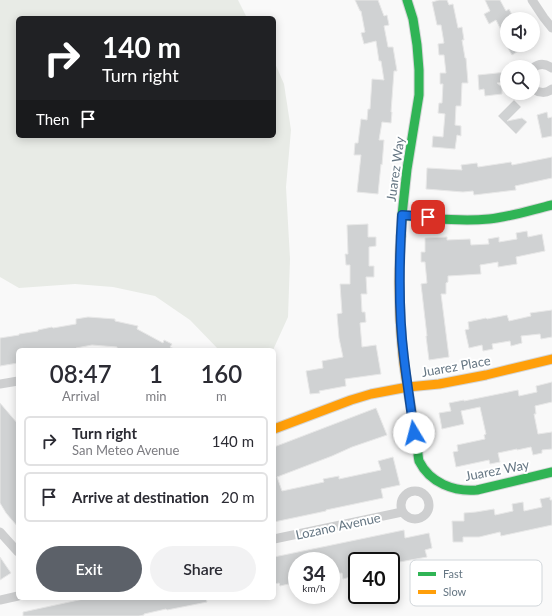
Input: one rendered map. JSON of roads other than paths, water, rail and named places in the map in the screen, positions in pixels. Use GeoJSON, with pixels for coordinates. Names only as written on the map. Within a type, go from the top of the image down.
{"type":"FeatureCollection","features":[{"type":"Feature","properties":{"kind":"street","name":"Juarez Way"},"geometry":{"type":"LineString","coordinates":[[407,0],[413,19],[417,45],[419,95],[402,215],[399,265],[400,306],[403,357],[419,460],[429,475],[440,483],[452,488],[466,491],[552,472]]}},
{"type":"Feature","properties":{"kind":"street"},"geometry":{"type":"LineString","coordinates":[[532,0],[552,28]]}},
{"type":"Feature","properties":{"kind":"street"},"geometry":{"type":"LineString","coordinates":[[540,65],[548,65],[552,68]]}},
{"type":"Feature","properties":{"kind":"street"},"geometry":{"type":"LineString","coordinates":[[540,91],[545,92],[552,89]]}},
{"type":"Feature","properties":{"kind":"street"},"geometry":{"type":"LineString","coordinates":[[402,215],[464,221],[480,220],[500,218],[552,205]]}},
{"type":"Feature","properties":{"kind":"street","name":"Juarez Place"},"geometry":{"type":"LineString","coordinates":[[276,428],[371,394],[408,387],[439,384],[552,359]]}},
{"type":"Feature","properties":{"kind":"street"},"geometry":{"type":"LineString","coordinates":[[0,384],[16,381]]}},
{"type":"Feature","properties":{"kind":"street","name":"Lozano Avenue"},"geometry":{"type":"LineString","coordinates":[[276,539],[402,512]]}},
{"type":"Feature","properties":{"kind":"street"},"geometry":{"type":"LineString","coordinates":[[0,532],[16,550]]}},
{"type":"Feature","properties":{"kind":"street"},"geometry":{"type":"LineString","coordinates":[[0,600],[16,596]]}}]}
